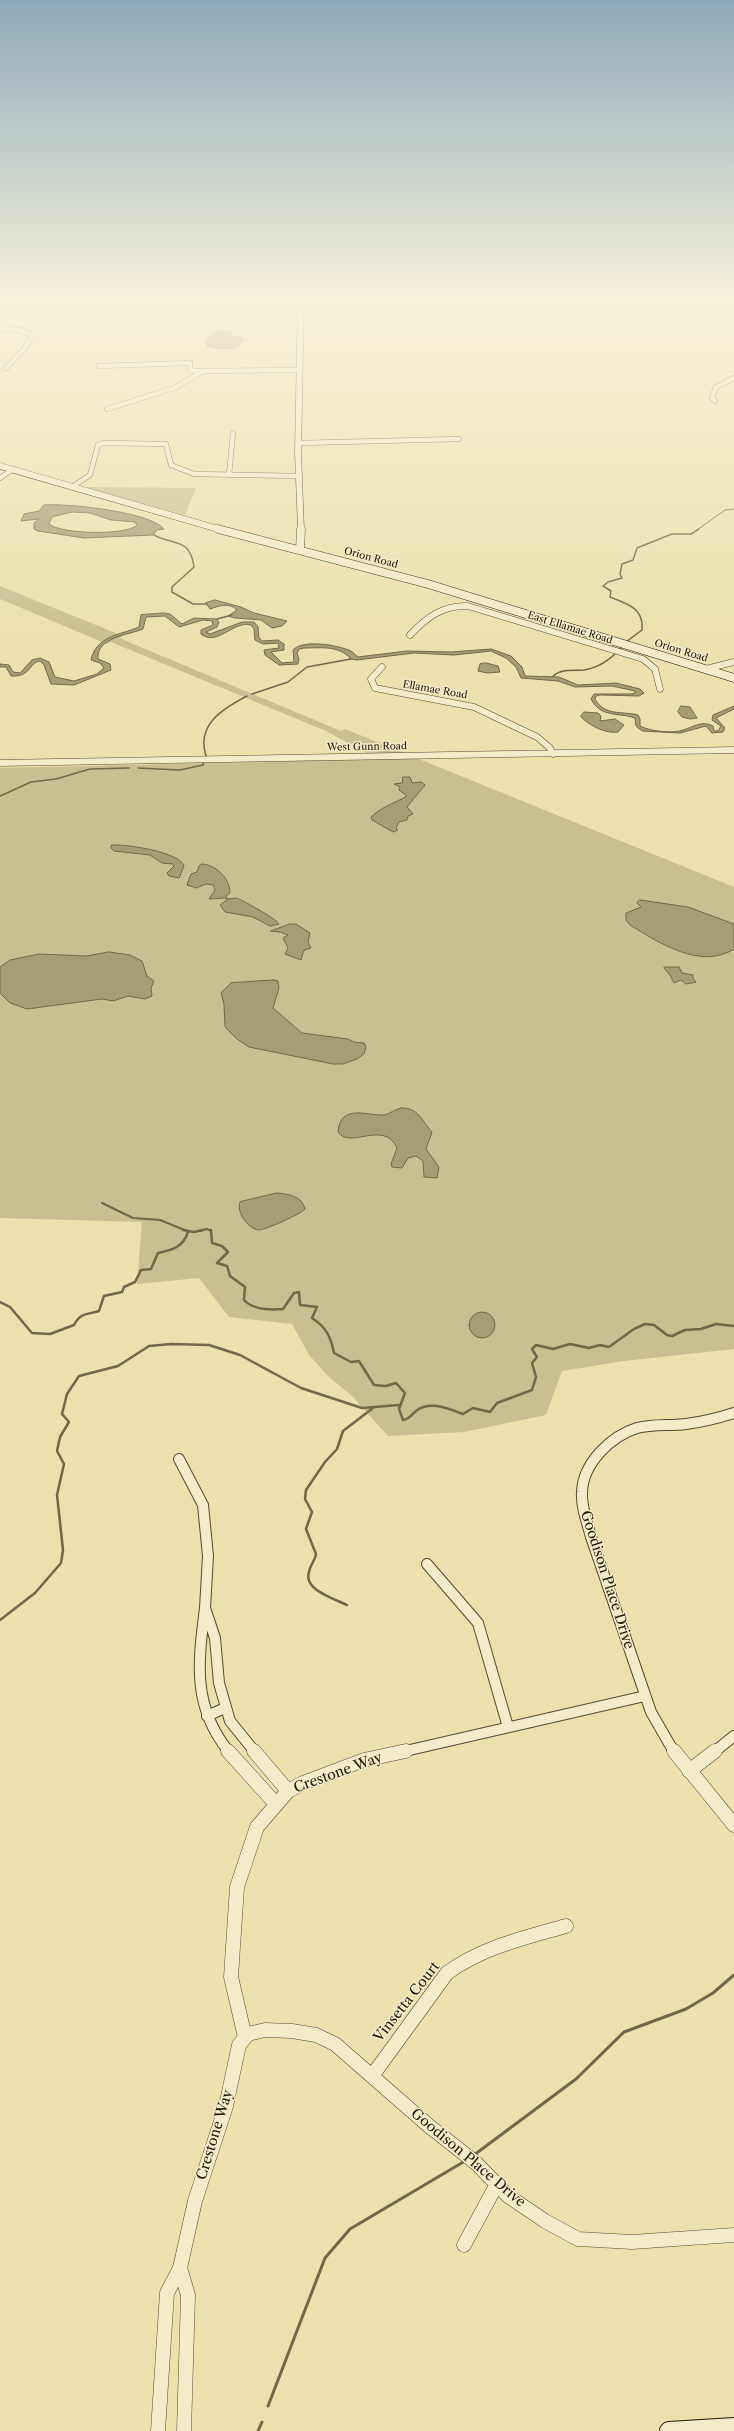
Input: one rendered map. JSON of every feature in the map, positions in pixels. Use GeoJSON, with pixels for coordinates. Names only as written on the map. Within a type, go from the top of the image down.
{"type":"FeatureCollection","features":[{"type":"Feature","properties":{"kind":"street"},"geometry":{"type":"LineString","coordinates":[[299,410],[300,550]]}},
{"type":"Feature","properties":{"kind":"street"},"geometry":{"type":"LineString","coordinates":[[229,475],[233,433]]}},
{"type":"Feature","properties":{"kind":"street"},"geometry":{"type":"LineString","coordinates":[[299,443],[459,439]]}},
{"type":"Feature","properties":{"kind":"street"},"geometry":{"type":"LineString","coordinates":[[72,487],[90,474],[98,445],[104,443],[166,444],[171,465],[182,471],[194,474],[299,476]]}},
{"type":"Feature","properties":{"kind":"street","name":"Orion Road"},"geometry":{"type":"LineString","coordinates":[[0,466],[300,550],[366,566],[734,678]]}},
{"type":"Feature","properties":{"kind":"street"},"geometry":{"type":"LineString","coordinates":[[0,478],[12,469]]}},
{"type":"Feature","properties":{"kind":"street","name":"East Ellamae Road"},"geometry":{"type":"LineString","coordinates":[[410,635],[421,623],[441,608],[456,605],[468,606],[633,655],[655,669],[660,689]]}},
{"type":"Feature","properties":{"kind":"street"},"geometry":{"type":"LineString","coordinates":[[548,630],[556,623]]}},
{"type":"Feature","properties":{"kind":"street"},"geometry":{"type":"LineString","coordinates":[[633,655],[643,650]]}},
{"type":"Feature","properties":{"kind":"street"},"geometry":{"type":"LineString","coordinates":[[706,669],[734,662]]}},
{"type":"Feature","properties":{"kind":"street","name":"Ellamae Road"},"geometry":{"type":"LineString","coordinates":[[382,667],[371,679],[372,685],[375,688],[474,707],[537,737],[550,748],[553,754]]}},
{"type":"Feature","properties":{"kind":"street","name":"West Gunn Road"},"geometry":{"type":"LineString","coordinates":[[0,763],[734,750]]}},
{"type":"Feature","properties":{"kind":"street","name":"Goodison Place Drive"},"geometry":{"type":"LineString","coordinates":[[734,1413],[694,1423],[637,1428],[620,1435],[602,1450],[587,1471],[582,1490],[583,1510],[645,1696],[663,1733],[689,1771],[734,1825]]}},
{"type":"Feature","properties":{"kind":"street"},"geometry":{"type":"LineString","coordinates":[[179,1459],[203,1505],[208,1556],[201,1685],[203,1708],[218,1736],[275,1803]]}},
{"type":"Feature","properties":{"kind":"street"},"geometry":{"type":"LineString","coordinates":[[427,1564],[478,1622],[508,1727]]}},
{"type":"Feature","properties":{"kind":"street"},"geometry":{"type":"LineString","coordinates":[[205,1608],[215,1638],[219,1683],[230,1721],[288,1791]]}},
{"type":"Feature","properties":{"kind":"street","name":"Crestone Way"},"geometry":{"type":"LineString","coordinates":[[158,2431],[167,2292],[180,2268],[195,2201],[226,2106],[239,2045],[246,2037],[231,1977],[237,1887],[257,1827],[275,1803],[288,1791],[303,1783],[364,1760],[645,1696]]}},
{"type":"Feature","properties":{"kind":"street"},"geometry":{"type":"LineString","coordinates":[[207,1716],[225,1708]]}},
{"type":"Feature","properties":{"kind":"street"},"geometry":{"type":"LineString","coordinates":[[689,1771],[734,1736]]}},
{"type":"Feature","properties":{"kind":"street","name":"Vinsetta Court"},"geometry":{"type":"LineString","coordinates":[[372,2076],[412,2019],[455,1966],[476,1953],[566,1926]]}},
{"type":"Feature","properties":{"kind":"street","name":"Goodison Place Drive"},"geometry":{"type":"LineString","coordinates":[[246,2037],[256,2031],[292,2031],[316,2035],[335,2044],[476,2163],[508,2196],[545,2221],[578,2239],[632,2242],[734,2235]]}},
{"type":"Feature","properties":{"kind":"street"},"geometry":{"type":"LineString","coordinates":[[464,2245],[497,2184]]}},
{"type":"Feature","properties":{"kind":"street","name":"Crestone Way"},"geometry":{"type":"LineString","coordinates":[[180,2268],[188,2295],[184,2431]]}},
{"type":"Feature","properties":{"kind":"street"},"geometry":{"type":"LineString","coordinates":[[669,2431],[734,2427]]}},
{"type":"Feature","properties":{"kind":"shaded area"},"geometry":{"type":"Polygon","coordinates":[[[84,487],[196,488],[185,515],[84,487]]]}},
{"type":"Feature","properties":{"kind":"shaded area"},"geometry":{"type":"Polygon","coordinates":[[[44,505],[89,507],[126,513],[156,523],[164,529],[157,530],[153,535],[84,538],[38,531],[34,529],[34,523],[39,519],[21,521],[24,514],[39,511],[44,505]],[[73,512],[52,517],[49,524],[66,530],[79,532],[121,531],[131,529],[137,525],[135,522],[111,520],[90,513],[73,512]]]}},
{"type":"Feature","properties":{"kind":"shaded area"},"geometry":{"type":"Polygon","coordinates":[[[0,586],[123,636],[119,638],[341,731],[345,729],[734,887],[734,1349],[624,1361],[562,1371],[546,1415],[464,1432],[388,1436],[352,1396],[328,1376],[309,1355],[292,1324],[229,1317],[199,1278],[137,1284],[142,1222],[0,1218],[0,768],[382,759],[372,756],[326,731],[111,642],[107,644],[0,599],[0,586]]]}},
{"type":"Feature","properties":{"kind":"shaded area"},"geometry":{"type":"Polygon","coordinates":[[[215,600],[241,607],[254,613],[287,621],[282,626],[272,628],[261,620],[228,616],[237,610],[227,605],[210,609],[206,603],[215,600]]]}},
{"type":"Feature","properties":{"kind":"shaded area"},"geometry":{"type":"Polygon","coordinates":[[[164,613],[170,614],[182,624],[194,618],[216,619],[219,622],[217,627],[206,632],[210,634],[242,622],[254,622],[258,627],[259,638],[262,641],[278,640],[284,644],[284,650],[271,652],[282,663],[294,662],[293,650],[304,645],[312,644],[338,647],[351,651],[358,657],[407,651],[451,652],[491,649],[511,656],[522,667],[525,676],[559,677],[578,685],[616,683],[640,689],[644,693],[639,696],[600,695],[596,696],[595,699],[603,708],[608,710],[638,715],[640,719],[640,726],[655,731],[679,731],[701,724],[709,724],[713,726],[714,731],[718,731],[721,726],[712,720],[713,715],[734,706],[734,709],[716,718],[725,728],[723,732],[712,733],[706,726],[680,733],[642,731],[636,726],[635,718],[605,712],[595,705],[591,699],[594,694],[631,694],[635,693],[635,691],[612,686],[575,687],[558,681],[521,678],[516,667],[506,658],[491,651],[454,655],[414,653],[357,660],[351,659],[341,651],[335,649],[304,648],[299,649],[297,653],[299,659],[298,664],[279,665],[265,655],[264,650],[279,648],[278,643],[263,644],[255,640],[254,629],[251,625],[245,624],[219,636],[207,637],[201,634],[201,630],[213,625],[212,621],[203,620],[179,627],[165,616],[146,617],[143,629],[108,641],[102,646],[98,659],[110,664],[111,670],[74,685],[51,684],[44,665],[40,661],[33,664],[26,672],[18,676],[11,676],[6,667],[0,667],[0,664],[9,665],[13,672],[20,673],[32,660],[40,658],[49,662],[55,677],[74,681],[97,674],[104,668],[100,663],[91,660],[94,652],[103,641],[139,627],[141,615],[164,613]]]}},
{"type":"Feature","properties":{"kind":"shaded area"},"geometry":{"type":"Polygon","coordinates":[[[486,663],[498,666],[500,672],[487,673],[478,671],[480,664],[486,663]]]}},
{"type":"Feature","properties":{"kind":"shaded area"},"geometry":{"type":"Polygon","coordinates":[[[681,706],[690,707],[697,718],[690,719],[682,717],[678,712],[681,706]]]}},
{"type":"Feature","properties":{"kind":"shaded area"},"geometry":{"type":"Polygon","coordinates":[[[584,712],[598,713],[601,716],[600,721],[615,719],[624,725],[618,732],[603,731],[581,717],[584,712]]]}},
{"type":"Feature","properties":{"kind":"shaded area"},"geometry":{"type":"Polygon","coordinates":[[[403,777],[410,777],[412,783],[421,782],[425,785],[407,807],[413,814],[408,816],[407,820],[399,822],[396,828],[398,830],[393,832],[372,820],[371,817],[384,808],[407,796],[399,790],[400,787],[394,784],[402,783],[403,777]]]}},
{"type":"Feature","properties":{"kind":"shaded area"},"geometry":{"type":"Polygon","coordinates":[[[112,845],[129,846],[163,853],[180,861],[184,866],[179,878],[169,876],[167,873],[174,866],[173,864],[162,863],[150,855],[114,851],[111,848],[112,845]]]}},
{"type":"Feature","properties":{"kind":"shaded area"},"geometry":{"type":"Polygon","coordinates":[[[202,864],[213,867],[225,878],[228,883],[230,893],[226,896],[228,899],[237,898],[267,915],[279,924],[270,926],[253,917],[225,912],[220,905],[227,900],[225,898],[209,899],[215,890],[213,885],[206,884],[196,888],[187,885],[191,874],[197,872],[199,866],[202,864]]]}},
{"type":"Feature","properties":{"kind":"shaded area"},"geometry":{"type":"Polygon","coordinates":[[[640,900],[688,907],[734,924],[734,949],[721,955],[708,957],[680,952],[667,946],[630,925],[626,920],[626,913],[641,907],[637,903],[640,900]]]}},
{"type":"Feature","properties":{"kind":"shaded area"},"geometry":{"type":"Polygon","coordinates":[[[290,924],[296,924],[310,933],[308,942],[311,948],[304,950],[301,960],[285,954],[288,948],[283,938],[288,935],[271,931],[290,924]]]}},
{"type":"Feature","properties":{"kind":"shaded area"},"geometry":{"type":"Polygon","coordinates":[[[109,952],[130,955],[142,961],[147,976],[154,981],[151,988],[152,996],[145,999],[128,996],[113,1001],[102,999],[27,1009],[10,1003],[0,993],[0,967],[10,960],[39,954],[86,956],[109,952]]]}},
{"type":"Feature","properties":{"kind":"shaded area"},"geometry":{"type":"Polygon","coordinates":[[[679,967],[682,973],[693,975],[696,982],[686,984],[681,980],[674,983],[664,968],[679,967]]]}},
{"type":"Feature","properties":{"kind":"shaded area"},"geometry":{"type":"Polygon","coordinates":[[[278,981],[279,988],[273,1008],[302,1033],[348,1039],[354,1042],[364,1043],[366,1047],[364,1054],[357,1059],[343,1064],[333,1064],[249,1047],[237,1039],[225,1027],[224,1004],[221,993],[231,983],[278,981]]]}},
{"type":"Feature","properties":{"kind":"shaded area"},"geometry":{"type":"Polygon","coordinates":[[[401,1108],[407,1108],[416,1112],[432,1132],[426,1149],[439,1167],[437,1178],[424,1177],[423,1161],[416,1156],[408,1158],[402,1168],[392,1167],[391,1164],[397,1148],[391,1140],[384,1136],[376,1135],[350,1138],[343,1137],[338,1132],[340,1123],[344,1117],[349,1114],[363,1113],[384,1115],[401,1108]]]}},
{"type":"Feature","properties":{"kind":"shaded area"},"geometry":{"type":"Polygon","coordinates":[[[277,1193],[298,1198],[305,1209],[290,1218],[263,1229],[259,1230],[251,1227],[241,1215],[239,1206],[240,1202],[277,1193]]]}},
{"type":"Feature","properties":{"kind":"shaded area"},"geometry":{"type":"Polygon","coordinates":[[[482,1312],[491,1316],[495,1325],[491,1334],[482,1338],[473,1334],[469,1325],[473,1316],[482,1312]]]}},
{"type":"Feature","properties":{"kind":"waterway"},"geometry":{"type":"LineString","coordinates":[[697,530],[725,510],[734,509]]}},
{"type":"Feature","properties":{"kind":"waterway"},"geometry":{"type":"LineString","coordinates":[[626,642],[642,630],[642,623],[638,612],[629,605],[610,597],[611,591],[603,586],[608,582],[622,578],[620,574],[622,564],[633,560],[637,548],[672,534],[691,534],[699,529]]}},
{"type":"Feature","properties":{"kind":"waterway"},"geometry":{"type":"LineString","coordinates":[[154,535],[180,544],[189,551],[192,557],[194,567],[172,587],[172,592],[193,604],[207,604]]}},
{"type":"Feature","properties":{"kind":"waterway"},"geometry":{"type":"LineString","coordinates":[[217,619],[232,615]]}},
{"type":"Feature","properties":{"kind":"waterway"},"geometry":{"type":"LineString","coordinates":[[553,676],[556,673],[568,670],[584,670],[600,665],[610,659],[622,647]]}},
{"type":"Feature","properties":{"kind":"waterway"},"geometry":{"type":"LineString","coordinates":[[252,694],[288,682],[307,667],[351,659]]}},
{"type":"Feature","properties":{"kind":"waterway"},"geometry":{"type":"LineString","coordinates":[[206,756],[204,745],[205,735],[213,719],[229,706],[247,696]]}},
{"type":"Feature","properties":{"kind":"waterway"},"geometry":{"type":"LineString","coordinates":[[138,768],[180,770],[203,765],[204,762]]}},
{"type":"Feature","properties":{"kind":"waterway"},"geometry":{"type":"LineString","coordinates":[[0,796],[31,782],[56,779],[90,769],[129,768]]}},
{"type":"Feature","properties":{"kind":"waterway"},"geometry":{"type":"LineString","coordinates":[[102,1203],[133,1218],[160,1220],[186,1231]]}},
{"type":"Feature","properties":{"kind":"waterway"},"geometry":{"type":"LineString","coordinates":[[203,1230],[207,1229],[211,1231]]}},
{"type":"Feature","properties":{"kind":"waterway"},"geometry":{"type":"LineString","coordinates":[[186,1231],[194,1232],[203,1230]]}},
{"type":"Feature","properties":{"kind":"waterway"},"geometry":{"type":"LineString","coordinates":[[199,1231],[203,1230]]}},
{"type":"Feature","properties":{"kind":"waterway"},"geometry":{"type":"LineString","coordinates":[[211,1230],[212,1243],[222,1246],[228,1252],[217,1263],[227,1266],[230,1276],[245,1287],[244,1300],[257,1308],[283,1309],[294,1293],[299,1292],[300,1305],[317,1307],[312,1318],[321,1325],[327,1333],[334,1353],[351,1362],[359,1361],[374,1385],[386,1386],[396,1383],[405,1393],[399,1409],[403,1420],[409,1418],[416,1411],[427,1406],[440,1406],[463,1414],[473,1408],[490,1412],[497,1403],[532,1390],[536,1377],[532,1363],[537,1357],[532,1349],[536,1345],[553,1349],[570,1344],[589,1348],[600,1345],[609,1347],[634,1329],[645,1324],[654,1325],[667,1335],[672,1336],[685,1330],[701,1329],[716,1324],[734,1326]]}},
{"type":"Feature","properties":{"kind":"waterway"},"geometry":{"type":"LineString","coordinates":[[0,1302],[10,1307],[32,1333],[50,1334],[74,1325],[82,1316],[99,1311],[104,1296],[122,1292],[124,1287],[135,1282],[141,1270],[151,1269],[158,1253],[177,1247],[186,1237],[188,1232]]}},
{"type":"Feature","properties":{"kind":"waterway"},"geometry":{"type":"LineString","coordinates":[[0,1620],[35,1593],[61,1563],[63,1550],[57,1495],[64,1464],[57,1451],[60,1437],[69,1422],[62,1414],[67,1394],[79,1376],[118,1366],[149,1346],[171,1344],[209,1345],[240,1355],[301,1388],[362,1408],[399,1405]]}},
{"type":"Feature","properties":{"kind":"waterway"},"geometry":{"type":"LineString","coordinates":[[347,1605],[328,1597],[315,1589],[308,1578],[316,1554],[306,1529],[312,1512],[305,1499],[306,1490],[325,1462],[337,1449],[343,1431],[373,1408]]}},
{"type":"Feature","properties":{"kind":"waterway"},"geometry":{"type":"LineString","coordinates":[[474,2155],[576,2079],[624,2032],[686,2009],[713,1993],[734,1975]]}},
{"type":"Feature","properties":{"kind":"waterway"},"geometry":{"type":"LineString","coordinates":[[268,2406],[325,2258],[350,2229],[465,2161]]}},
{"type":"Feature","properties":{"kind":"waterway"},"geometry":{"type":"LineString","coordinates":[[258,2431],[262,2422]]}}]}
